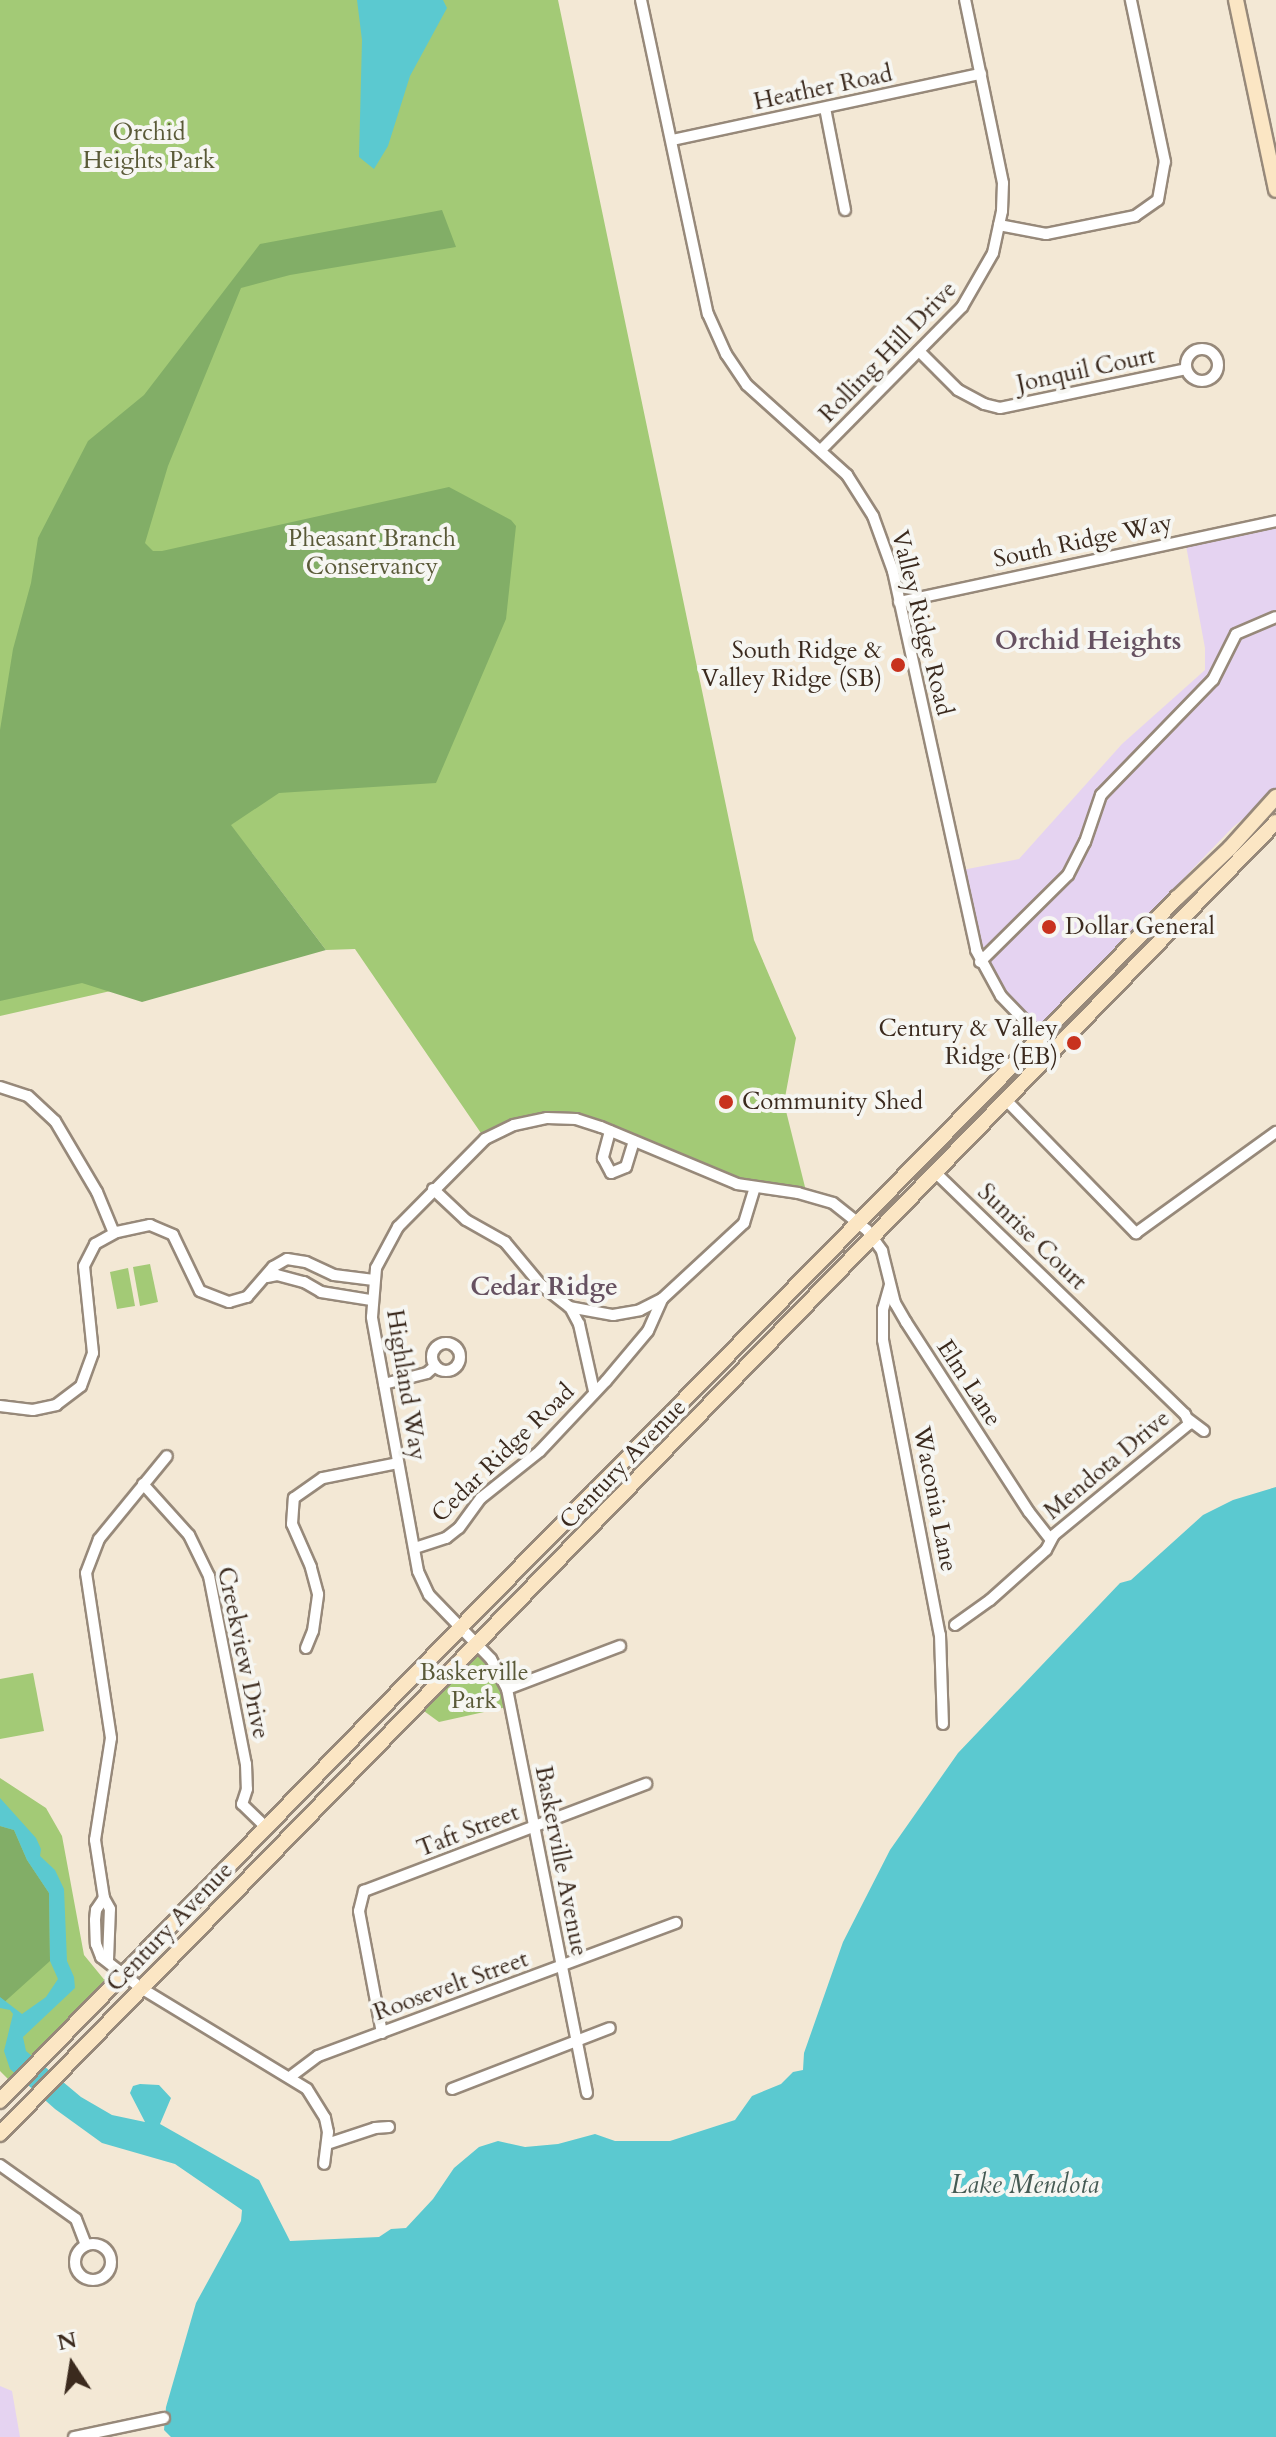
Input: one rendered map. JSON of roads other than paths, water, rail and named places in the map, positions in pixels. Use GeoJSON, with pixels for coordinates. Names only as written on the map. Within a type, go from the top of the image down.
{"type":"FeatureCollection","features":[{"type":"Feature","properties":{"kind":"main road"},"geometry":{"type":"LineString","coordinates":[[1236,0],[1276,190]]}},
{"type":"Feature","properties":{"kind":"main road","name":"Century Avenue"},"geometry":{"type":"LineString","coordinates":[[0,2101],[462,1626],[1230,848],[1276,797]]}},
{"type":"Feature","properties":{"kind":"main road","name":"Century Avenue"},"geometry":{"type":"LineString","coordinates":[[0,2134],[1276,822]]}},
{"type":"Feature","properties":{"kind":"street","name":"Valley Ridge Road"},"geometry":{"type":"LineString","coordinates":[[641,0],[708,314],[726,354],[755,393],[847,475],[873,516],[887,549],[969,928],[980,962],[1001,996],[1055,1052]]}},
{"type":"Feature","properties":{"kind":"street","name":"Rolling Hill Drive"},"geometry":{"type":"LineString","coordinates":[[821,450],[974,292],[993,253],[1003,183],[965,0]]}},
{"type":"Feature","properties":{"kind":"street"},"geometry":{"type":"LineString","coordinates":[[999,225],[1046,234],[1135,216],[1158,200],[1165,162],[1131,0]]}},
{"type":"Feature","properties":{"kind":"street","name":"Heather Road"},"geometry":{"type":"LineString","coordinates":[[672,140],[981,74]]}},
{"type":"Feature","properties":{"kind":"street"},"geometry":{"type":"LineString","coordinates":[[825,108],[845,210]]}},
{"type":"Feature","properties":{"kind":"street","name":"Jonquil Court"},"geometry":{"type":"LineString","coordinates":[[919,351],[958,390],[984,404],[1000,408],[1186,369]]}},
{"type":"Feature","properties":{"kind":"street","name":"South Ridge Way"},"geometry":{"type":"LineString","coordinates":[[899,602],[1276,521]]}},
{"type":"Feature","properties":{"kind":"street"},"geometry":{"type":"LineString","coordinates":[[980,962],[1068,875],[1085,842],[1101,795],[1213,680],[1236,634],[1276,617]]}},
{"type":"Feature","properties":{"kind":"street"},"geometry":{"type":"LineString","coordinates":[[0,1087],[28,1096],[55,1121],[97,1192],[114,1233]]}},
{"type":"Feature","properties":{"kind":"street"},"geometry":{"type":"LineString","coordinates":[[1007,1101],[1136,1233],[1276,1132]]}},
{"type":"Feature","properties":{"kind":"street","name":"Highland Way"},"geometry":{"type":"LineString","coordinates":[[478,1644],[429,1595],[418,1571],[371,1300],[374,1280],[390,1238],[433,1189],[485,1139],[514,1125],[565,1117],[610,1131],[713,1176],[755,1188],[823,1198],[859,1223],[873,1239]]}},
{"type":"Feature","properties":{"kind":"street"},"geometry":{"type":"LineString","coordinates":[[610,1131],[603,1158],[611,1173],[626,1167],[634,1141]]}},
{"type":"Feature","properties":{"kind":"street","name":"Sunrise Court"},"geometry":{"type":"LineString","coordinates":[[937,1174],[1099,1330]]}},
{"type":"Feature","properties":{"kind":"street","name":"Cedar Ridge Road"},"geometry":{"type":"LineString","coordinates":[[415,1548],[446,1538],[459,1528],[481,1498],[540,1451],[648,1331],[662,1299],[744,1223],[755,1188]]}},
{"type":"Feature","properties":{"kind":"street"},"geometry":{"type":"LineString","coordinates":[[433,1189],[466,1220],[505,1242],[540,1284],[569,1307],[579,1324],[594,1391]]}},
{"type":"Feature","properties":{"kind":"street"},"geometry":{"type":"LineString","coordinates":[[0,1406],[33,1410],[56,1405],[81,1386],[93,1353],[84,1266],[95,1244],[114,1233],[150,1225],[173,1235],[200,1291],[229,1302],[247,1297],[278,1262],[287,1259],[306,1262],[334,1275],[374,1280]]}},
{"type":"Feature","properties":{"kind":"street","name":"Elm Lane"},"geometry":{"type":"LineString","coordinates":[[873,1239],[883,1253],[895,1303],[906,1322],[1029,1512],[1050,1539]]}},
{"type":"Feature","properties":{"kind":"street"},"geometry":{"type":"LineString","coordinates":[[267,1277],[277,1275],[304,1282],[321,1292],[371,1300]]}},
{"type":"Feature","properties":{"kind":"street","name":"Waconia Lane"},"geometry":{"type":"LineString","coordinates":[[891,1283],[883,1309],[883,1340],[938,1622],[944,1684],[943,1724]]}},
{"type":"Feature","properties":{"kind":"street"},"geometry":{"type":"LineString","coordinates":[[569,1307],[613,1315],[640,1310],[662,1299]]}},
{"type":"Feature","properties":{"kind":"street","name":"Mendota Drive"},"geometry":{"type":"LineString","coordinates":[[955,1625],[1046,1550],[1050,1539],[1186,1429],[1188,1419],[1099,1330]]}},
{"type":"Feature","properties":{"kind":"street"},"geometry":{"type":"LineString","coordinates":[[384,1384],[427,1373],[435,1366]]}},
{"type":"Feature","properties":{"kind":"street"},"geometry":{"type":"LineString","coordinates":[[1188,1419],[1204,1431]]}},
{"type":"Feature","properties":{"kind":"street"},"geometry":{"type":"LineString","coordinates":[[167,1456],[99,1539],[86,1573],[111,1738],[95,1840],[104,1898],[96,1910],[95,1937],[101,1957],[141,1988],[290,2077],[317,2101],[325,2118],[327,2144],[324,2164]]}},
{"type":"Feature","properties":{"kind":"street"},"geometry":{"type":"LineString","coordinates":[[306,1648],[313,1631],[318,1594],[311,1567],[292,1524],[294,1498],[323,1478],[398,1463]]}},
{"type":"Feature","properties":{"kind":"street","name":"Creekview Drive"},"geometry":{"type":"LineString","coordinates":[[143,1484],[189,1535],[209,1576],[246,1764],[247,1789],[242,1804],[267,1828]]}},
{"type":"Feature","properties":{"kind":"street","name":"Baskerville Avenue"},"geometry":{"type":"LineString","coordinates":[[478,1644],[495,1664],[507,1689],[587,2093]]}},
{"type":"Feature","properties":{"kind":"street"},"geometry":{"type":"LineString","coordinates":[[507,1689],[620,1646]]}},
{"type":"Feature","properties":{"kind":"street","name":"Taft Street"},"geometry":{"type":"LineString","coordinates":[[382,2033],[359,1906],[361,1894],[367,1889],[646,1784]]}},
{"type":"Feature","properties":{"kind":"street","name":"Roosevelt Street"},"geometry":{"type":"LineString","coordinates":[[290,2077],[318,2056],[676,1923]]}},
{"type":"Feature","properties":{"kind":"street"},"geometry":{"type":"LineString","coordinates":[[452,2089],[610,2028]]}},
{"type":"Feature","properties":{"kind":"street"},"geometry":{"type":"LineString","coordinates":[[327,2144],[375,2128],[389,2127]]}},
{"type":"Feature","properties":{"kind":"street"},"geometry":{"type":"LineString","coordinates":[[0,2165],[76,2219],[86,2245]]}},
{"type":"Feature","properties":{"kind":"street"},"geometry":{"type":"LineString","coordinates":[[74,2437],[164,2418]]}},
{"type":"Feature","properties":{"kind":"water"},"geometry":{"type":"Polygon","coordinates":[[[357,0],[443,0],[447,8],[410,76],[388,146],[374,169],[359,157],[362,40],[357,0]]]}},
{"type":"Feature","properties":{"kind":"water","name":"Lake Mendota"},"geometry":{"type":"Polygon","coordinates":[[[1276,1487],[1276,2437],[171,2437],[164,2430],[166,2407],[196,2303],[241,2221],[242,2210],[175,2164],[102,2143],[55,2109],[10,2069],[4,2051],[13,2014],[0,2008],[0,1997],[22,2014],[46,1997],[58,1979],[50,1961],[49,1893],[27,1860],[14,1830],[0,1826],[0,1798],[36,1838],[41,1849],[40,1856],[55,1870],[64,1889],[67,1961],[74,1977],[75,1988],[23,2037],[26,2051],[81,2097],[112,2115],[145,2122],[130,2093],[133,2086],[140,2084],[159,2085],[171,2098],[160,2124],[259,2180],[290,2241],[379,2237],[391,2229],[406,2228],[433,2199],[454,2168],[479,2147],[498,2141],[525,2147],[558,2144],[595,2134],[615,2141],[670,2141],[735,2120],[752,2096],[781,2084],[793,2072],[803,2070],[804,2053],[843,1942],[890,1850],[958,1753],[1120,1583],[1131,1580],[1203,1515],[1233,1500],[1276,1487]]]}},
{"type":"Feature","properties":{"kind":"place","name":"South Ridge & Valley Ridge (SB)"},"geometry":{"type":"Point","coordinates":[898,665]}},
{"type":"Feature","properties":{"kind":"place","name":"Dollar General"},"geometry":{"type":"Point","coordinates":[1049,927]}},
{"type":"Feature","properties":{"kind":"place","name":"Century & Valley Ridge (EB)"},"geometry":{"type":"Point","coordinates":[1074,1043]}},
{"type":"Feature","properties":{"kind":"place","name":"Community Shed"},"geometry":{"type":"Point","coordinates":[726,1102]}},
{"type":"Feature","properties":{"kind":"district","name":"Orchid Heights"},"geometry":{"type":"Point","coordinates":[1088,641]}},
{"type":"Feature","properties":{"kind":"district","name":"Cedar Ridge"},"geometry":{"type":"Point","coordinates":[544,1287]}},
{"type":"Feature","properties":{"kind":"park label","name":"Orchid Heights Park"},"geometry":{"type":"Point","coordinates":[149,147]}},
{"type":"Feature","properties":{"kind":"park label","name":"Pheasant Branch Conservancy"},"geometry":{"type":"Point","coordinates":[372,553]}},
{"type":"Feature","properties":{"kind":"park label","name":"Baskerville Park"},"geometry":{"type":"Point","coordinates":[474,1687]}}]}
